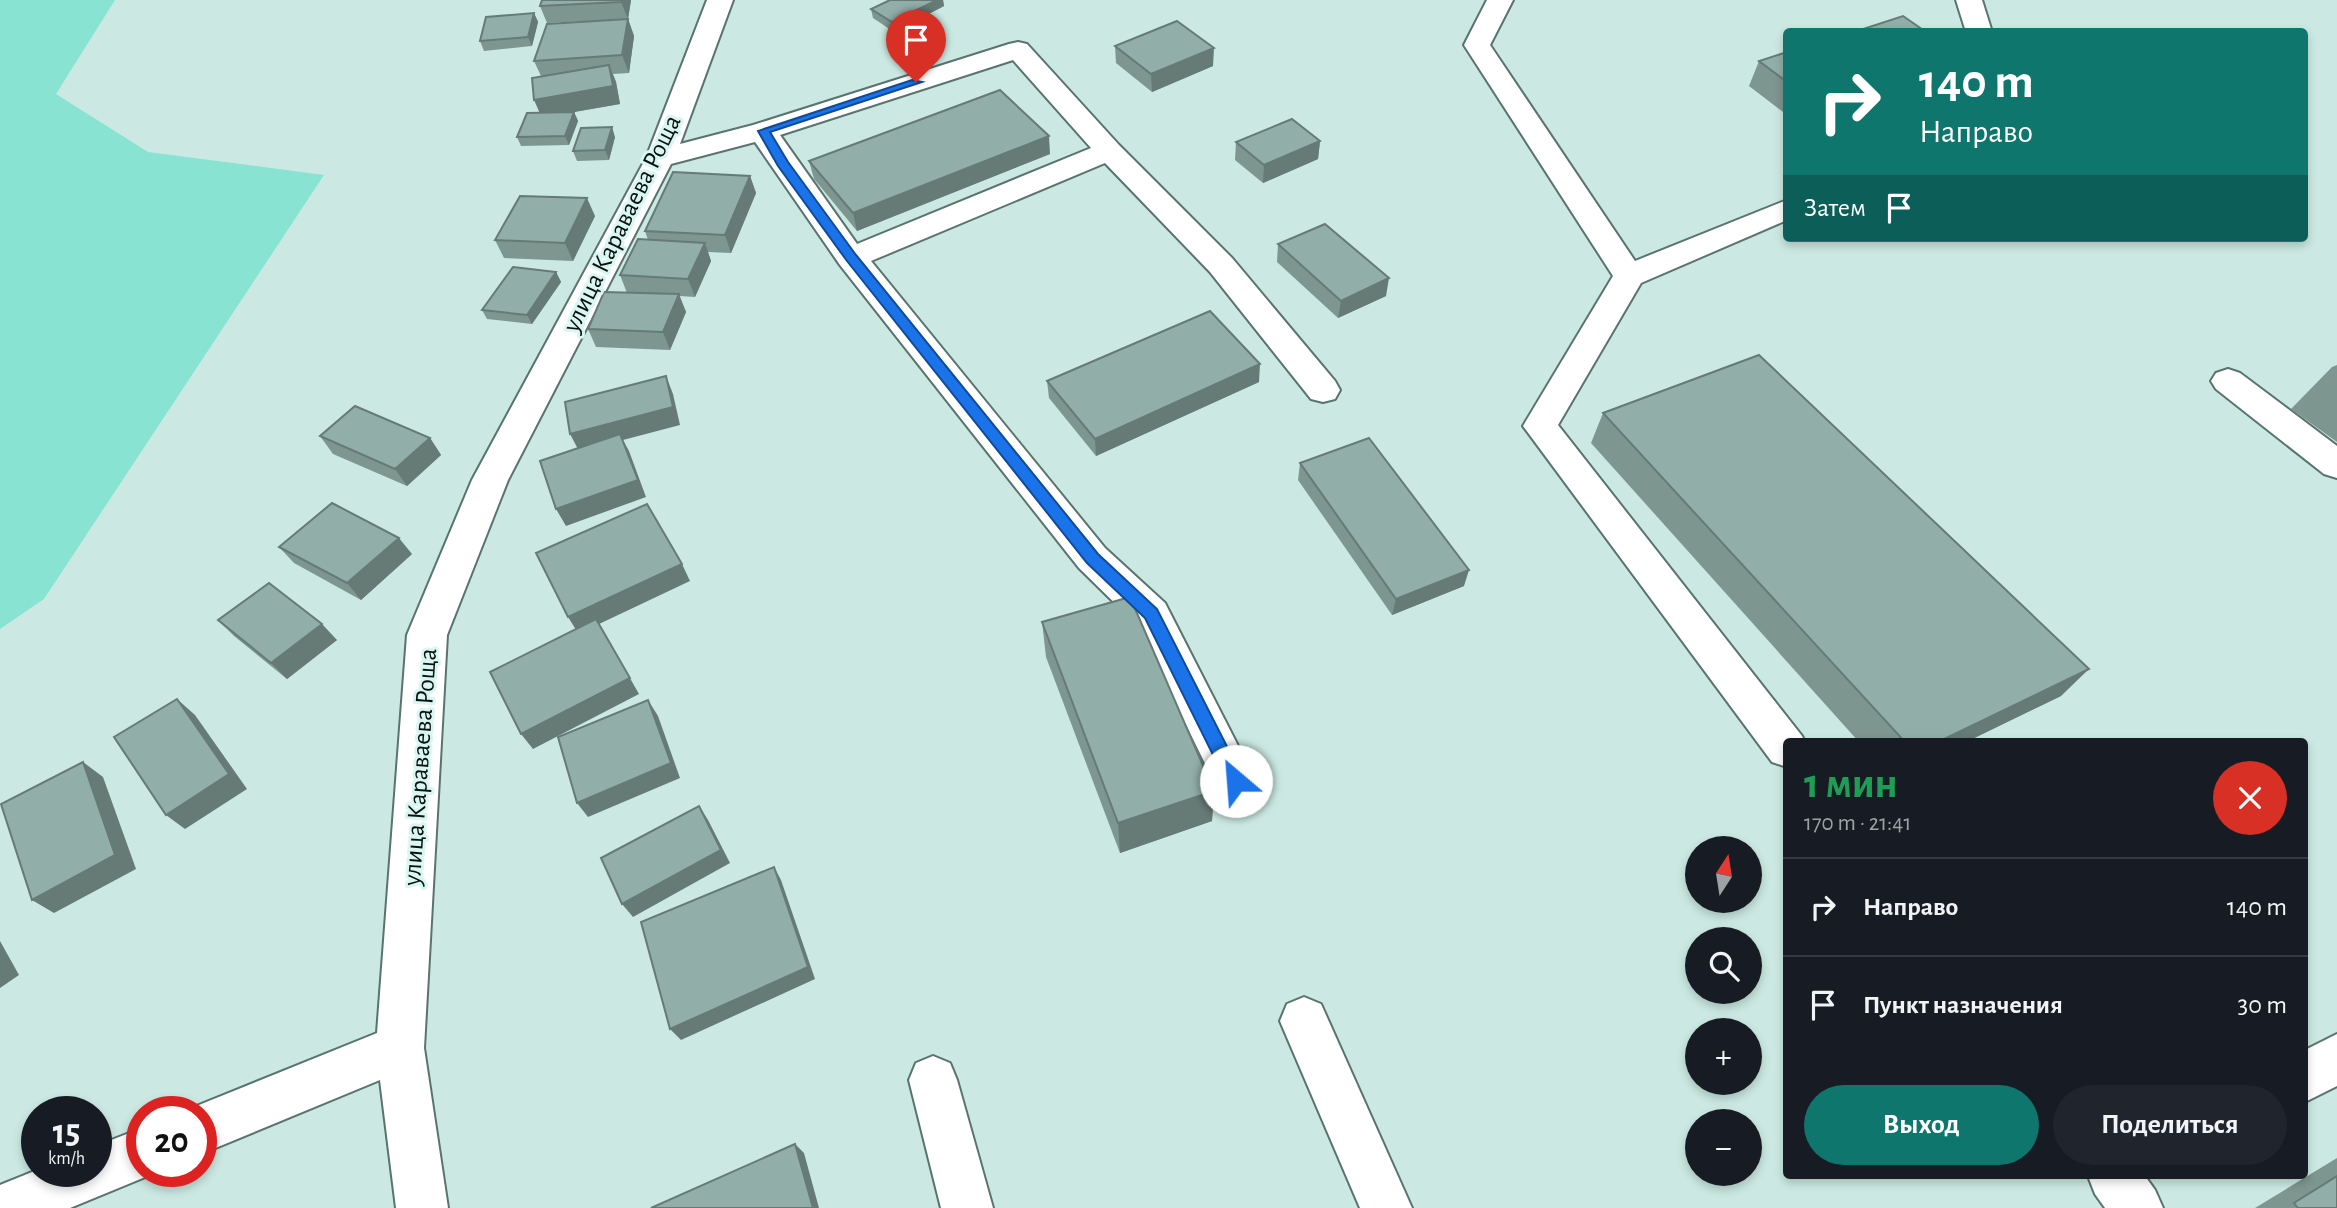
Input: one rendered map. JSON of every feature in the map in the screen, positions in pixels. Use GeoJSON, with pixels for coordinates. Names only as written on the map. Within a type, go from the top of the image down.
{"type":"FeatureCollection","features":[{"type":"Feature","properties":{"kind":"street","name":"улица Караваева Роща"},"geometry":{"type":"LineString","coordinates":[[422,1208],[400,1048],[427,635],[489,480],[660,158],[720,0]]}},
{"type":"Feature","properties":{"kind":"street"},"geometry":{"type":"LineString","coordinates":[[1500,0],[1477,45],[1629,276]]}},
{"type":"Feature","properties":{"kind":"street"},"geometry":{"type":"LineString","coordinates":[[1969,0],[1978,28]]}},
{"type":"Feature","properties":{"kind":"street"},"geometry":{"type":"LineString","coordinates":[[660,158],[763,131],[1018,50],[1109,151],[1221,265],[1323,390]]}},
{"type":"Feature","properties":{"kind":"street"},"geometry":{"type":"LineString","coordinates":[[763,131],[851,258],[1092,558],[1151,614],[1236,781]]}},
{"type":"Feature","properties":{"kind":"street"},"geometry":{"type":"LineString","coordinates":[[851,258],[1109,151]]}},
{"type":"Feature","properties":{"kind":"street"},"geometry":{"type":"LineString","coordinates":[[1783,211],[1629,276],[1541,426],[1783,744]]}},
{"type":"Feature","properties":{"kind":"street"},"geometry":{"type":"LineString","coordinates":[[2228,381],[2337,465]]}},
{"type":"Feature","properties":{"kind":"street"},"geometry":{"type":"LineString","coordinates":[[1304,1021],[1386,1208]]}},
{"type":"Feature","properties":{"kind":"street"},"geometry":{"type":"LineString","coordinates":[[217,1122],[400,1048]]}},
{"type":"Feature","properties":{"kind":"street"},"geometry":{"type":"LineString","coordinates":[[2308,1076],[2337,1058]]}},
{"type":"Feature","properties":{"kind":"street"},"geometry":{"type":"LineString","coordinates":[[933,1080],[967,1208]]}},
{"type":"Feature","properties":{"kind":"street"},"geometry":{"type":"LineString","coordinates":[[7,1208],[126,1160]]}},
{"type":"Feature","properties":{"kind":"street"},"geometry":{"type":"LineString","coordinates":[[2115,1179],[2137,1208]]}},
{"type":"Feature","properties":{"kind":"green space"},"geometry":{"type":"Polygon","coordinates":[[[0,0],[115,0],[56,94],[148,152],[324,175],[44,599],[0,629],[0,0]]]}},
{"type":"Feature","properties":{"kind":"building"},"geometry":{"type":"Polygon","coordinates":[[[542,0],[622,0],[540,6],[542,0]]]}},
{"type":"Feature","properties":{"kind":"building"},"geometry":{"type":"Polygon","coordinates":[[[890,0],[937,0],[892,22],[871,9],[890,0]]]}},
{"type":"Feature","properties":{"kind":"building"},"geometry":{"type":"Polygon","coordinates":[[[534,13],[528,37],[480,41],[486,17],[534,13]]]}},
{"type":"Feature","properties":{"kind":"building"},"geometry":{"type":"Polygon","coordinates":[[[1903,16],[1920,28],[1866,28],[1903,16]]]}},
{"type":"Feature","properties":{"kind":"building"},"geometry":{"type":"Polygon","coordinates":[[[628,19],[622,55],[534,61],[547,24],[628,19]]]}},
{"type":"Feature","properties":{"kind":"building"},"geometry":{"type":"Polygon","coordinates":[[[1177,21],[1214,48],[1151,74],[1115,46],[1177,21]]]}},
{"type":"Feature","properties":{"kind":"building"},"geometry":{"type":"Polygon","coordinates":[[[1783,53],[1783,79],[1759,61],[1783,53]]]}},
{"type":"Feature","properties":{"kind":"building"},"geometry":{"type":"Polygon","coordinates":[[[609,65],[613,86],[534,100],[532,78],[609,65]]]}},
{"type":"Feature","properties":{"kind":"building"},"geometry":{"type":"Polygon","coordinates":[[[1000,90],[1049,136],[853,213],[809,161],[1000,90]]]}},
{"type":"Feature","properties":{"kind":"building"},"geometry":{"type":"Polygon","coordinates":[[[574,112],[565,136],[517,137],[527,113],[574,112]]]}},
{"type":"Feature","properties":{"kind":"building"},"geometry":{"type":"Polygon","coordinates":[[[1292,119],[1320,141],[1264,165],[1236,142],[1292,119]]]}},
{"type":"Feature","properties":{"kind":"building"},"geometry":{"type":"Polygon","coordinates":[[[612,127],[605,150],[573,151],[581,128],[612,127]]]}},
{"type":"Feature","properties":{"kind":"building"},"geometry":{"type":"Polygon","coordinates":[[[673,172],[750,176],[725,235],[645,231],[673,172]]]}},
{"type":"Feature","properties":{"kind":"building"},"geometry":{"type":"Polygon","coordinates":[[[520,196],[587,198],[565,243],[495,240],[520,196]]]}},
{"type":"Feature","properties":{"kind":"building"},"geometry":{"type":"Polygon","coordinates":[[[1325,224],[1389,278],[1341,301],[1278,244],[1325,224]]]}},
{"type":"Feature","properties":{"kind":"building"},"geometry":{"type":"Polygon","coordinates":[[[638,239],[705,243],[688,279],[620,275],[638,239]]]}},
{"type":"Feature","properties":{"kind":"building"},"geometry":{"type":"Polygon","coordinates":[[[513,267],[556,272],[527,315],[482,310],[513,267]]]}},
{"type":"Feature","properties":{"kind":"building"},"geometry":{"type":"Polygon","coordinates":[[[604,292],[679,294],[663,332],[588,329],[604,292]]]}},
{"type":"Feature","properties":{"kind":"building"},"geometry":{"type":"Polygon","coordinates":[[[1210,311],[1260,364],[1095,439],[1047,381],[1210,311]]]}},
{"type":"Feature","properties":{"kind":"building"},"geometry":{"type":"Polygon","coordinates":[[[1759,355],[2089,669],[1946,738],[1901,738],[1603,413],[1759,355]]]}},
{"type":"Feature","properties":{"kind":"building"},"geometry":{"type":"Polygon","coordinates":[[[666,376],[673,407],[570,434],[565,402],[666,376]]]}},
{"type":"Feature","properties":{"kind":"building"},"geometry":{"type":"Polygon","coordinates":[[[355,406],[430,438],[395,469],[320,436],[355,406]]]}},
{"type":"Feature","properties":{"kind":"building"},"geometry":{"type":"Polygon","coordinates":[[[620,434],[638,480],[556,509],[540,461],[620,434]]]}},
{"type":"Feature","properties":{"kind":"building"},"geometry":{"type":"Polygon","coordinates":[[[1369,438],[1469,570],[1396,599],[1300,463],[1369,438]]]}},
{"type":"Feature","properties":{"kind":"building"},"geometry":{"type":"Polygon","coordinates":[[[332,503],[399,538],[347,583],[279,547],[332,503]]]}},
{"type":"Feature","properties":{"kind":"building"},"geometry":{"type":"Polygon","coordinates":[[[647,504],[682,564],[568,617],[536,553],[647,504]]]}},
{"type":"Feature","properties":{"kind":"building"},"geometry":{"type":"Polygon","coordinates":[[[269,583],[322,624],[271,663],[218,620],[269,583]]]}},
{"type":"Feature","properties":{"kind":"building"},"geometry":{"type":"Polygon","coordinates":[[[1130,597],[1214,791],[1118,823],[1042,622],[1130,597]]]}},
{"type":"Feature","properties":{"kind":"building"},"geometry":{"type":"Polygon","coordinates":[[[596,619],[630,678],[521,734],[490,672],[596,619]]]}},
{"type":"Feature","properties":{"kind":"building"},"geometry":{"type":"Polygon","coordinates":[[[177,699],[229,774],[166,815],[114,737],[177,699]]]}},
{"type":"Feature","properties":{"kind":"building"},"geometry":{"type":"Polygon","coordinates":[[[648,700],[671,763],[577,803],[558,737],[648,700]]]}},
{"type":"Feature","properties":{"kind":"building"},"geometry":{"type":"Polygon","coordinates":[[[83,762],[115,855],[32,900],[1,804],[83,762]]]}},
{"type":"Feature","properties":{"kind":"building"},"geometry":{"type":"Polygon","coordinates":[[[699,806],[721,850],[622,904],[601,858],[699,806]]]}},
{"type":"Feature","properties":{"kind":"building"},"geometry":{"type":"Polygon","coordinates":[[[774,867],[808,967],[670,1029],[641,922],[774,867]]]}},
{"type":"Feature","properties":{"kind":"building"},"geometry":{"type":"Polygon","coordinates":[[[795,1144],[813,1208],[651,1208],[795,1144]]]}},
{"type":"Feature","properties":{"kind":"building"},"geometry":{"type":"Polygon","coordinates":[[[2337,1176],[2337,1208],[2298,1208],[2294,1203],[2337,1176]]]}},
{"type":"Feature","properties":{"kind":"route"},"geometry":{"type":"LineString","coordinates":[[916,82],[763,131],[851,258],[1092,558],[1151,614],[1236,781]]}}]}
